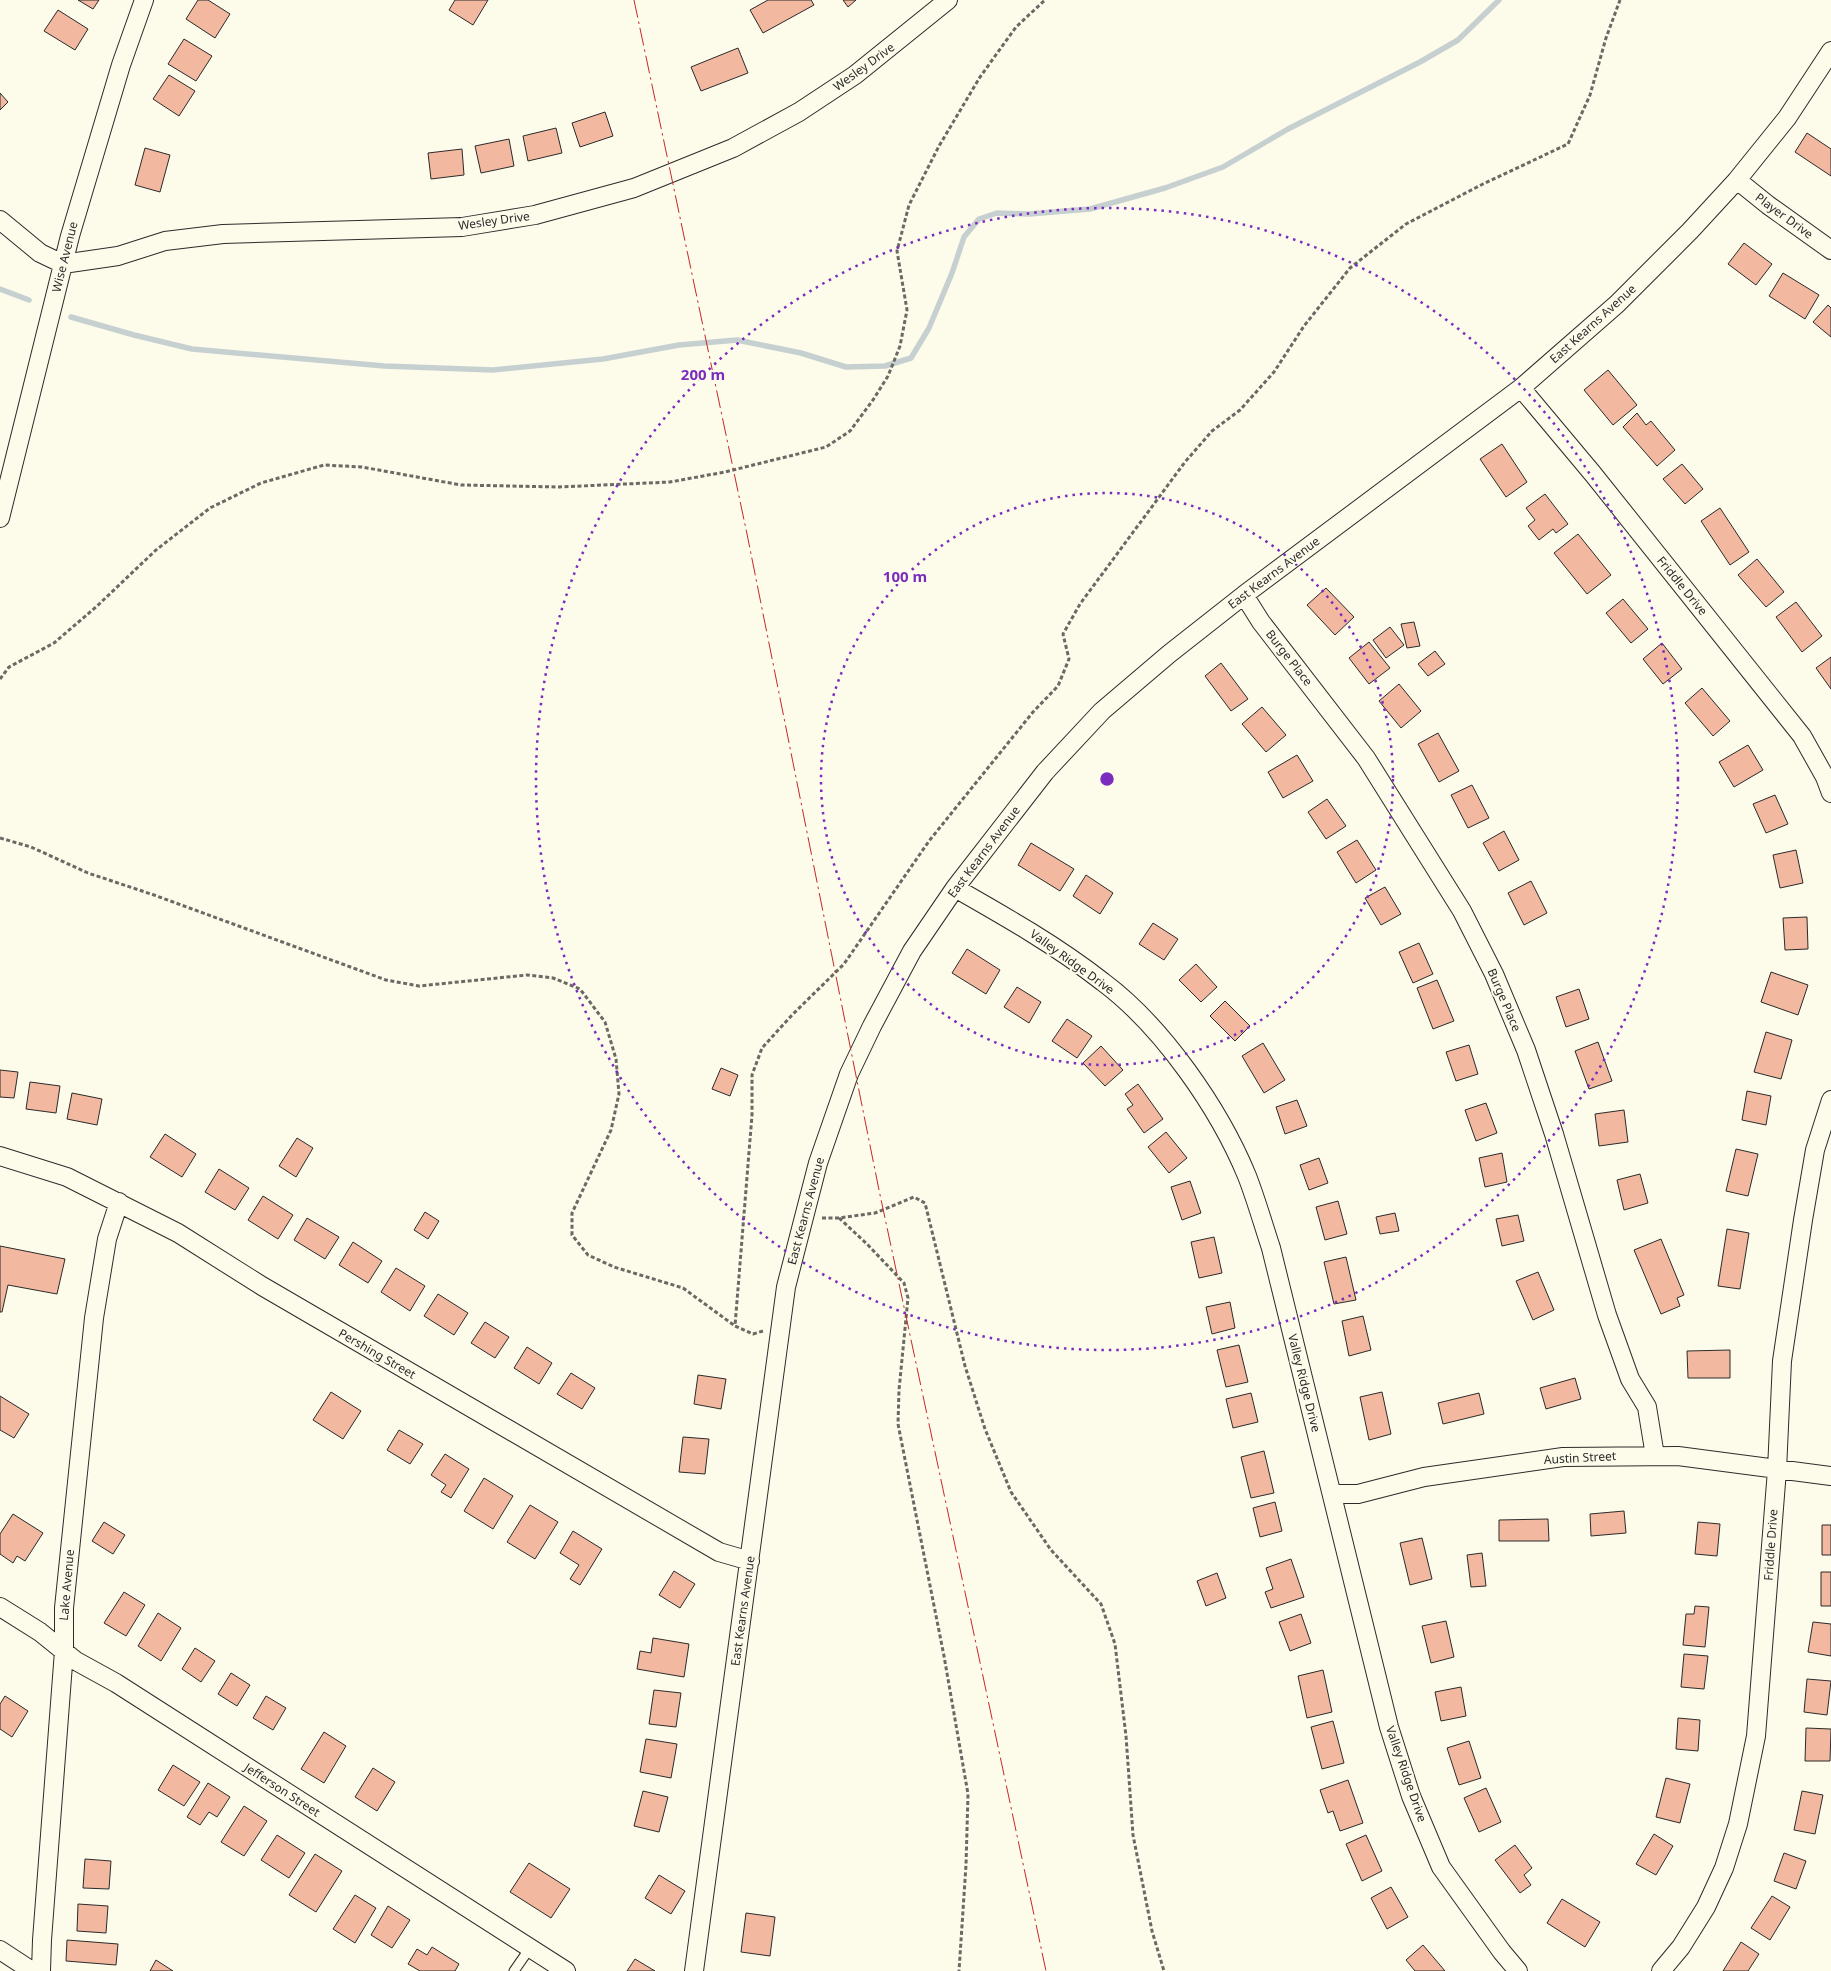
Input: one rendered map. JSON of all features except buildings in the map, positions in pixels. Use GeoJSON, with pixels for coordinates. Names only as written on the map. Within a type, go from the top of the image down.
{"type":"FeatureCollection","features":[{"type":"Feature","properties":{"kind":"street","name":"Wise Avenue"},"geometry":{"type":"LineString","coordinates":[[0,518],[72,226],[121,65],[144,0]]}},
{"type":"Feature","properties":{"kind":"street","name":"Wesley Drive"},"geometry":{"type":"LineString","coordinates":[[63,264],[118,256],[165,241],[223,234],[462,227],[535,215],[634,188],[733,148],[799,112],[855,75],[948,0]]}},
{"type":"Feature","properties":{"kind":"street","name":"East Kearns Avenue"},"geometry":{"type":"LineString","coordinates":[[694,1971],[786,1287],[818,1163],[849,1074],[912,951],[955,888],[1045,772],[1102,711],[1169,654],[1244,595],[1521,388],[1617,304],[1738,180],[1788,118],[1831,51]]}},
{"type":"Feature","properties":{"kind":"street","name":"Player Drive"},"geometry":{"type":"LineString","coordinates":[[1738,180],[1768,205],[1831,250]]}},
{"type":"Feature","properties":{"kind":"street"},"geometry":{"type":"LineString","coordinates":[[0,220],[40,253],[63,264]]}},
{"type":"Feature","properties":{"kind":"street","name":"Friddle Drive"},"geometry":{"type":"LineString","coordinates":[[1521,388],[1593,474],[1802,736],[1825,777],[1831,793]]}},
{"type":"Feature","properties":{"kind":"street","name":"Burge Place"},"geometry":{"type":"LineString","coordinates":[[1244,595],[1261,622],[1366,758],[1462,911],[1494,974],[1526,1050],[1554,1134],[1607,1315],[1630,1379],[1647,1407],[1655,1456]]}},
{"type":"Feature","properties":{"kind":"street","name":"Valley Ridge Drive"},"geometry":{"type":"LineString","coordinates":[[955,888],[1046,940],[1105,983],[1141,1017],[1173,1053],[1198,1086],[1224,1130],[1247,1176],[1271,1248],[1389,1727],[1411,1796],[1441,1867],[1502,1952],[1518,1971]]}},
{"type":"Feature","properties":{"kind":"street","name":"Friddle Drive"},"geometry":{"type":"LineString","coordinates":[[1661,1971],[1681,1948],[1706,1907],[1724,1868],[1738,1824],[1756,1736],[1777,1470],[1782,1361],[1802,1220],[1815,1150],[1831,1100]]}},
{"type":"Feature","properties":{"kind":"street","name":"Pershing Street"},"geometry":{"type":"LineString","coordinates":[[0,1156],[67,1177],[178,1233],[262,1286],[719,1552],[750,1561]]}},
{"type":"Feature","properties":{"kind":"street","name":"Lake Avenue"},"geometry":{"type":"LineString","coordinates":[[41,1971],[64,1651],[64,1608],[94,1318],[108,1239],[118,1202]]}},
{"type":"Feature","properties":{"kind":"street","name":"Austin Street"},"geometry":{"type":"LineString","coordinates":[[1332,1494],[1358,1494],[1424,1477],[1563,1456],[1678,1456],[1831,1476]]}},
{"type":"Feature","properties":{"kind":"street","name":"Jefferson Street"},"geometry":{"type":"LineString","coordinates":[[0,1607],[40,1632],[76,1662],[116,1683],[566,1971]]}},
{"type":"Feature","properties":{"kind":"street"},"geometry":{"type":"LineString","coordinates":[[0,1950],[32,1971]]}},
{"type":"Feature","properties":{"kind":"lane"},"geometry":{"type":"LineString","coordinates":[[514,1971],[530,1948]]}},
{"type":"Feature","properties":{"kind":"path"},"geometry":{"type":"LineString","coordinates":[[0,679],[9,667],[54,643],[96,607],[156,550],[210,508],[261,483],[306,470],[324,465],[362,467],[461,485],[559,487],[670,482],[734,470],[826,447],[850,431],[856,423],[888,376],[900,346],[906,310],[896,251],[909,205],[939,146],[980,77],[1016,27],[1045,0]]}},
{"type":"Feature","properties":{"kind":"path"},"geometry":{"type":"LineString","coordinates":[[0,838],[31,847],[88,873],[182,905],[386,980],[419,986],[527,976],[553,978],[580,989],[605,1022],[616,1059],[619,1094],[611,1130],[572,1213],[572,1235],[588,1255],[614,1267],[683,1288],[735,1326]]}},
{"type":"Feature","properties":{"kind":"path"},"geometry":{"type":"LineString","coordinates":[[839,1218],[904,1283],[908,1298],[899,1390],[898,1424],[944,1656],[968,1794],[966,1865],[959,1971]]}},
{"type":"Feature","properties":{"kind":"waterway"},"geometry":{"type":"LineString","coordinates":[[71,317],[192,349],[384,366],[493,370],[603,359],[679,345],[737,340],[801,353],[846,367],[885,366],[911,358],[929,328],[952,273],[964,237],[979,219],[997,213],[1029,214],[1090,209],[1165,188],[1223,167],[1288,129],[1420,62],[1458,40],[1499,0]]}},
{"type":"Feature","properties":{"kind":"waterway"},"geometry":{"type":"LineString","coordinates":[[0,289],[29,300]]}},
{"type":"Feature","properties":{"kind":"power"},"geometry":{"type":"LineString","coordinates":[[634,0],[747,534],[879,1190],[1046,1971]]}}]}
